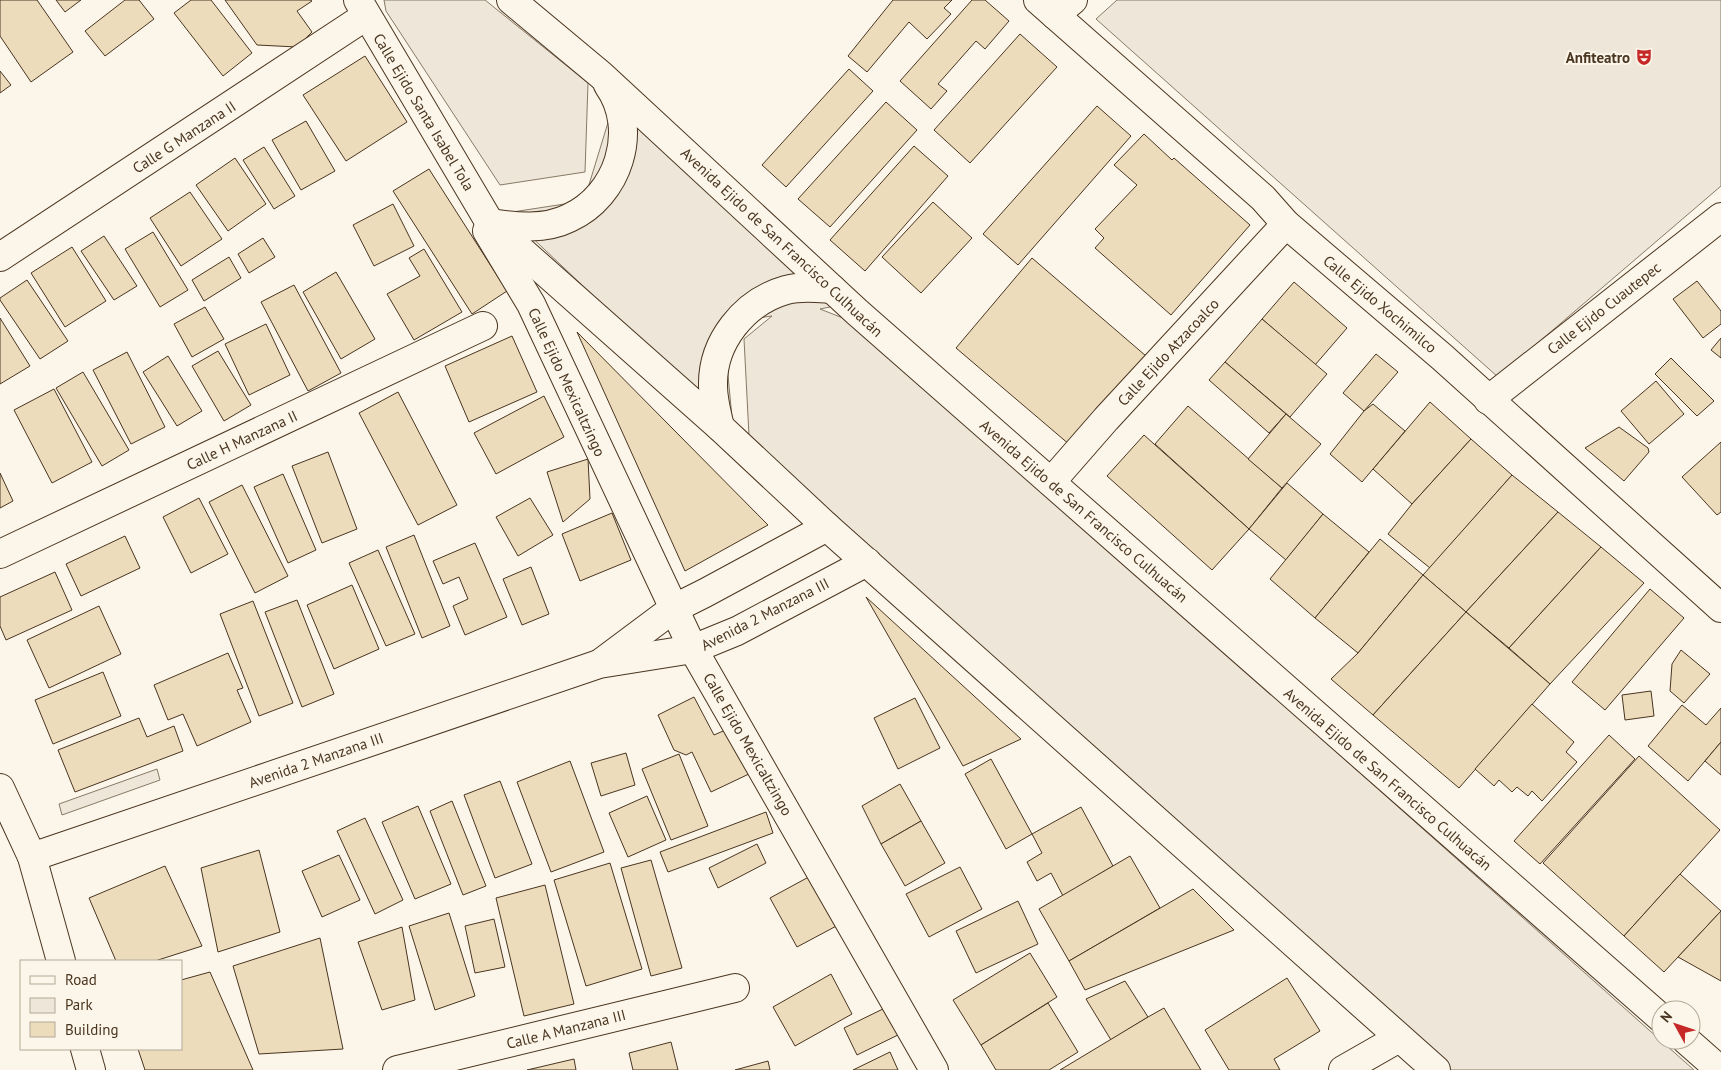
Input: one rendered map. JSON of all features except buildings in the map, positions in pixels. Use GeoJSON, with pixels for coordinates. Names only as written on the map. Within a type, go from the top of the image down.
{"type":"FeatureCollection","features":[{"type":"Feature","properties":{"kind":"street","name":"Avenida Ejido de San Francisco Culhuacán"},"geometry":{"type":"LineString","coordinates":[[511,0],[602,75],[832,289],[1651,1009]]}},
{"type":"Feature","properties":{"kind":"street","name":"Calle Ejido Xochimilco"},"geometry":{"type":"LineString","coordinates":[[1056,5],[1263,198],[1286,224],[1442,357],[1721,608]]}},
{"type":"Feature","properties":{"kind":"street","name":"Calle Ejido Santa Isabel Tola"},"geometry":{"type":"LineString","coordinates":[[362,8],[490,223]]}},
{"type":"Feature","properties":{"kind":"street","name":"Calle G Manzana II"},"geometry":{"type":"LineString","coordinates":[[0,257],[362,8]]}},
{"type":"Feature","properties":{"kind":"street"},"geometry":{"type":"LineString","coordinates":[[490,223],[532,227],[551,224],[569,219],[585,209],[600,196],[612,178],[620,158],[623,136],[621,114],[614,94],[602,75]]}},
{"type":"Feature","properties":{"kind":"street","name":"Calle Ejido Cuautepec"},"geometry":{"type":"LineString","coordinates":[[1488,400],[1721,217]]}},
{"type":"Feature","properties":{"kind":"street"},"geometry":{"type":"LineString","coordinates":[[490,223],[720,427],[827,527],[1436,1070]]}},
{"type":"Feature","properties":{"kind":"street","name":"Calle Ejido Mexicaltzingo"},"geometry":{"type":"LineString","coordinates":[[490,223],[487,231],[530,304],[673,609],[934,1070]]}},
{"type":"Feature","properties":{"kind":"street","name":"Calle Ejido Atzacoalco"},"geometry":{"type":"LineString","coordinates":[[1051,482],[1106,419],[1286,224]]}},
{"type":"Feature","properties":{"kind":"street"},"geometry":{"type":"LineString","coordinates":[[720,427],[713,386],[714,365],[721,345],[732,327],[748,310],[766,298],[787,290],[809,287],[832,289]]}},
{"type":"Feature","properties":{"kind":"street","name":"Calle H Manzana II"},"geometry":{"type":"LineString","coordinates":[[0,554],[484,326]]}},
{"type":"Feature","properties":{"kind":"street","name":"Avenida 2 Manzana III"},"geometry":{"type":"LineString","coordinates":[[600,664],[673,609],[705,594],[827,527]]}},
{"type":"Feature","properties":{"kind":"street","name":"Avenida 2 Manzana III"},"geometry":{"type":"LineString","coordinates":[[32,856],[600,664],[694,649],[737,631],[867,562]]}},
{"type":"Feature","properties":{"kind":"street"},"geometry":{"type":"LineString","coordinates":[[0,788],[32,856],[61,960]]}},
{"type":"Feature","properties":{"kind":"street","name":"Calle A Manzana III"},"geometry":{"type":"LineString","coordinates":[[397,1070],[735,988]]}},
{"type":"Feature","properties":{"kind":"street"},"geometry":{"type":"LineString","coordinates":[[1343,1070],[1399,1038]]}},
{"type":"Feature","properties":{"kind":"street"},"geometry":{"type":"LineString","coordinates":[[85,1050],[91,1070]]}},
{"type":"Feature","properties":{"kind":"street"},"geometry":{"type":"LineString","coordinates":[[1697,1050],[1720,1070]]}},
{"type":"Feature","properties":{"kind":"green space"},"geometry":{"type":"Polygon","coordinates":[[[384,0],[485,0],[588,83],[585,172],[500,185],[386,11],[384,0]]]}},
{"type":"Feature","properties":{"kind":"green space"},"geometry":{"type":"Polygon","coordinates":[[[1117,0],[1721,0],[1721,186],[1498,377],[1096,19],[1117,0]]]}},
{"type":"Feature","properties":{"kind":"green space"},"geometry":{"type":"Polygon","coordinates":[[[614,103],[815,284],[830,307],[820,309],[853,322],[1651,1032],[1651,1050],[1672,1050],[1694,1070],[1439,1070],[750,455],[744,339],[772,316],[723,323],[733,428],[506,213],[584,201],[614,103]]]}},
{"type":"Feature","properties":{"kind":"green space"},"geometry":{"type":"Polygon","coordinates":[[[157,769],[160,780],[62,815],[59,804],[157,769]]]}},
{"type":"Feature","properties":{"kind":"place","name":"Anfiteatro"},"geometry":{"type":"Point","coordinates":[1644,57]}}]}
